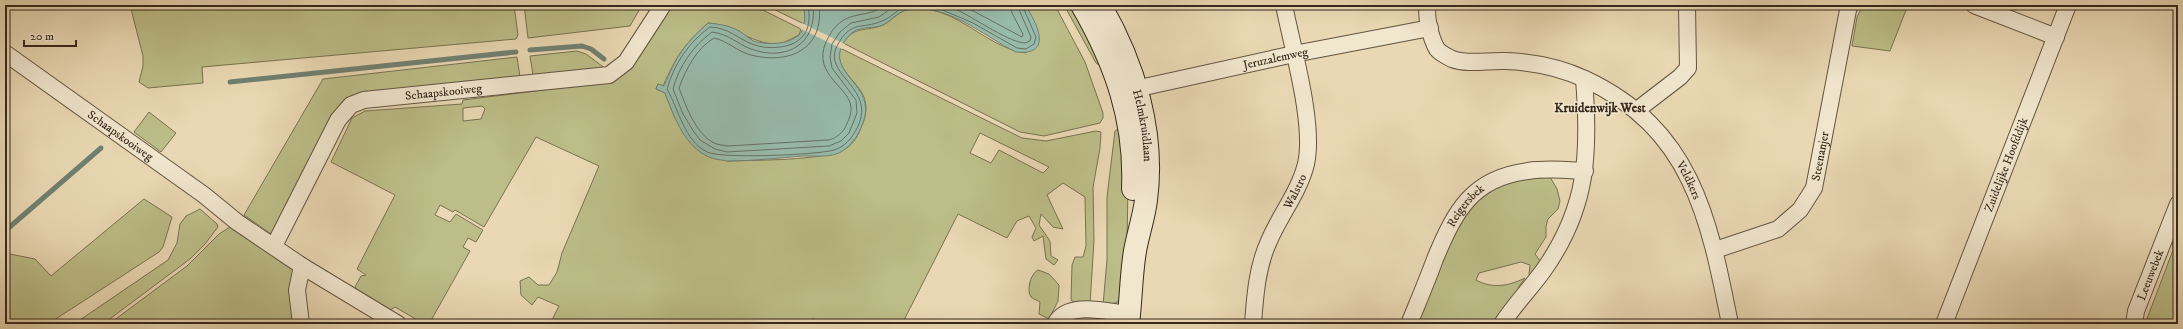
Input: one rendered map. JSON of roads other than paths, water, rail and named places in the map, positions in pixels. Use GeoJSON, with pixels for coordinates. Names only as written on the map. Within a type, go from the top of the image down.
{"type":"FeatureCollection","features":[{"type":"Feature","properties":{"kind":"street","name":"Schaapskooiweg"},"geometry":{"type":"LineString","coordinates":[[274,246],[338,120],[350,105],[364,100],[609,75],[626,62],[663,5]]}},
{"type":"Feature","properties":{"kind":"street","name":"Helmkruidlaan"},"geometry":{"type":"LineString","coordinates":[[1082,5],[1106,51],[1130,90]]}},
{"type":"Feature","properties":{"kind":"street","name":"Helmkruidlaan"},"geometry":{"type":"LineString","coordinates":[[1100,5],[1118,39],[1130,90],[1135,252],[1129,319]]}},
{"type":"Feature","properties":{"kind":"street","name":"Walstro"},"geometry":{"type":"LineString","coordinates":[[1253,324],[1258,278],[1262,260],[1269,240],[1294,196],[1306,164],[1308,135],[1284,5]]}},
{"type":"Feature","properties":{"kind":"street"},"geometry":{"type":"LineString","coordinates":[[1428,5],[1430,28],[1437,49],[1456,60],[1513,62],[1556,68],[1584,79],[1588,127],[1585,171],[1573,216],[1563,238],[1542,272],[1502,324]]}},
{"type":"Feature","properties":{"kind":"street"},"geometry":{"type":"LineString","coordinates":[[1637,110],[1680,77],[1688,68],[1687,5]]}},
{"type":"Feature","properties":{"kind":"street","name":"Steenanjer"},"geometry":{"type":"LineString","coordinates":[[1715,250],[1778,229],[1800,210],[1814,188],[1850,5]]}},
{"type":"Feature","properties":{"kind":"street"},"geometry":{"type":"LineString","coordinates":[[1974,5],[2056,37]]}},
{"type":"Feature","properties":{"kind":"street","name":"Zuidelijke Hoofddijk"},"geometry":{"type":"LineString","coordinates":[[1944,324],[2068,5]]}},
{"type":"Feature","properties":{"kind":"street","name":"Jeruzalemweg"},"geometry":{"type":"LineString","coordinates":[[1130,90],[1294,54],[1430,28]]}},
{"type":"Feature","properties":{"kind":"street","name":"Schaapskooiweg"},"geometry":{"type":"LineString","coordinates":[[5,53],[204,195],[237,222],[302,266],[398,324]]}},
{"type":"Feature","properties":{"kind":"street","name":"Veldkers"},"geometry":{"type":"LineString","coordinates":[[1584,79],[1620,98],[1637,110],[1672,148],[1689,176],[1703,209],[1715,250],[1730,324]]}},
{"type":"Feature","properties":{"kind":"street","name":"Reigersbek"},"geometry":{"type":"LineString","coordinates":[[1409,324],[1451,222],[1461,206],[1473,193],[1488,182],[1527,171],[1544,169],[1585,171]]}},
{"type":"Feature","properties":{"kind":"street","name":"Leeuwebek"},"geometry":{"type":"LineString","coordinates":[[2134,324],[2136,311],[2177,209]]}},
{"type":"Feature","properties":{"kind":"street"},"geometry":{"type":"LineString","coordinates":[[301,324],[297,294],[302,266]]}},
{"type":"Feature","properties":{"kind":"street"},"geometry":{"type":"LineString","coordinates":[[1055,324],[1063,314],[1073,310],[1129,319]]}},
{"type":"Feature","properties":{"kind":"water"},"geometry":{"type":"Polygon","coordinates":[[[804,5],[1025,5],[1034,20],[1039,37],[1039,44],[1035,49],[1028,52],[1016,52],[977,29],[949,15],[921,9],[906,10],[899,13],[884,25],[863,28],[855,31],[849,35],[844,42],[840,53],[841,63],[864,98],[866,110],[858,135],[848,147],[839,153],[829,156],[803,156],[728,161],[710,157],[697,150],[685,136],[665,93],[656,89],[658,84],[664,86],[677,59],[692,38],[708,23],[733,28],[754,41],[777,43],[789,41],[799,35],[803,29],[805,17],[804,5]]]}},
{"type":"Feature","properties":{"kind":"waterway"},"geometry":{"type":"LineString","coordinates":[[530,50],[582,46],[591,49],[604,59]]}},
{"type":"Feature","properties":{"kind":"waterway"},"geometry":{"type":"LineString","coordinates":[[230,82],[516,52]]}},
{"type":"Feature","properties":{"kind":"waterway"},"geometry":{"type":"LineString","coordinates":[[5,231],[101,148]]}},
{"type":"Feature","properties":{"kind":"district","name":"Kruidenwijk West"},"geometry":{"type":"Point","coordinates":[1600,108]}}]}
